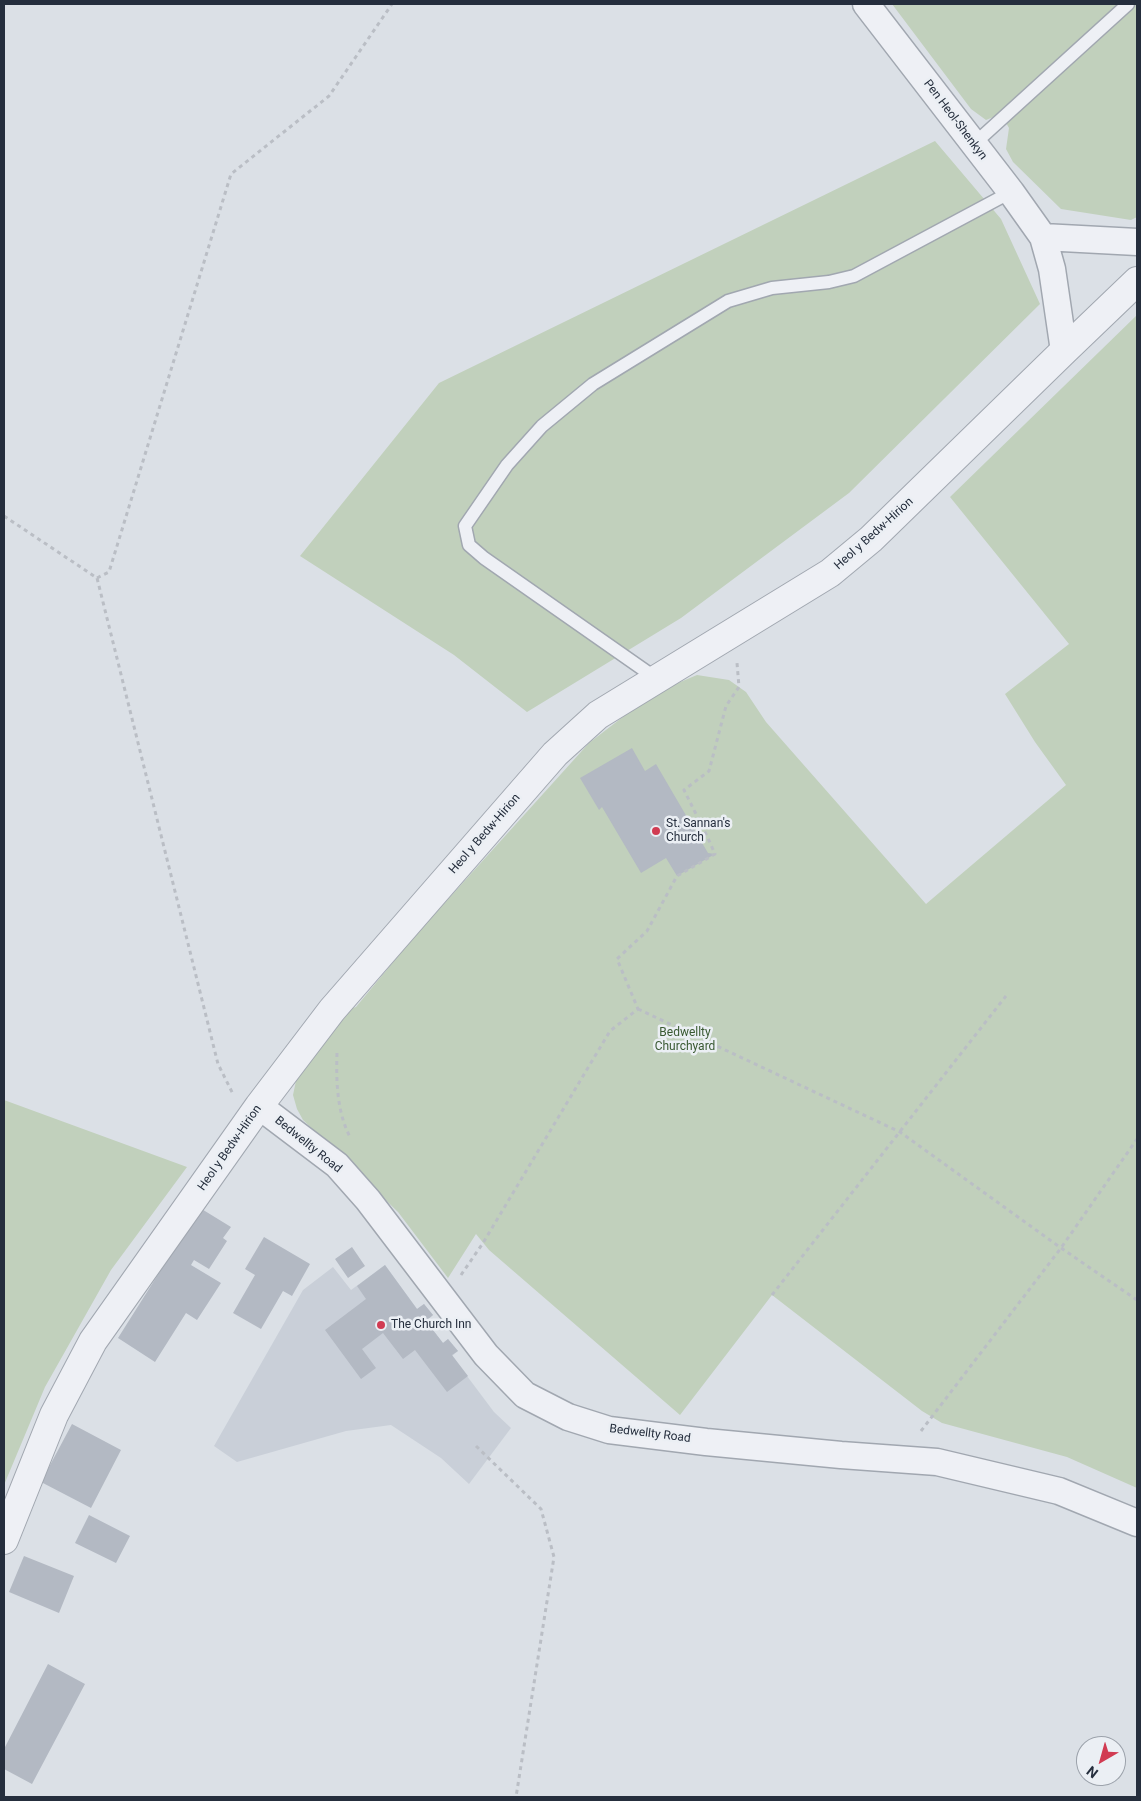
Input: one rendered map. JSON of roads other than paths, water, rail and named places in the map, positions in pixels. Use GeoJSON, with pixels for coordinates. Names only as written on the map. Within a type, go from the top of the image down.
{"type":"FeatureCollection","features":[{"type":"Feature","properties":{"kind":"street","name":"Pen Heol-Shenkyn"},"geometry":{"type":"LineString","coordinates":[[866,4],[1043,237],[1052,269],[1064,350]]}},
{"type":"Feature","properties":{"kind":"street"},"geometry":{"type":"LineString","coordinates":[[1043,237],[1137,242]]}},
{"type":"Feature","properties":{"kind":"street","name":"Heol y Bedw-Hirion"},"geometry":{"type":"LineString","coordinates":[[4,1540],[54,1416],[93,1341],[257,1110],[332,1010],[555,754],[598,715],[830,573],[864,545],[1064,350],[1137,282]]}},
{"type":"Feature","properties":{"kind":"street","name":"Bedwellty Road"},"geometry":{"type":"LineString","coordinates":[[257,1110],[336,1165],[368,1200],[486,1355],[525,1395],[568,1417],[609,1430],[648,1435],[832,1454],[937,1462],[1059,1490],[1137,1523]]}},
{"type":"Feature","properties":{"kind":"lane"},"geometry":{"type":"LineString","coordinates":[[974,144],[1128,4]]}},
{"type":"Feature","properties":{"kind":"lane"},"geometry":{"type":"LineString","coordinates":[[657,679],[484,558],[469,545],[465,526],[506,465],[542,426],[593,384],[728,301],[772,288],[829,282],[854,276],[1010,192]]}},
{"type":"Feature","properties":{"kind":"place","name":"St. Sannan's Church"},"geometry":{"type":"Point","coordinates":[656,831]}},
{"type":"Feature","properties":{"kind":"place","name":"The Church Inn"},"geometry":{"type":"Point","coordinates":[381,1325]}},
{"type":"Feature","properties":{"kind":"park label","name":"Bedwellty Churchyard"},"geometry":{"type":"Point","coordinates":[685,1040]}}]}
